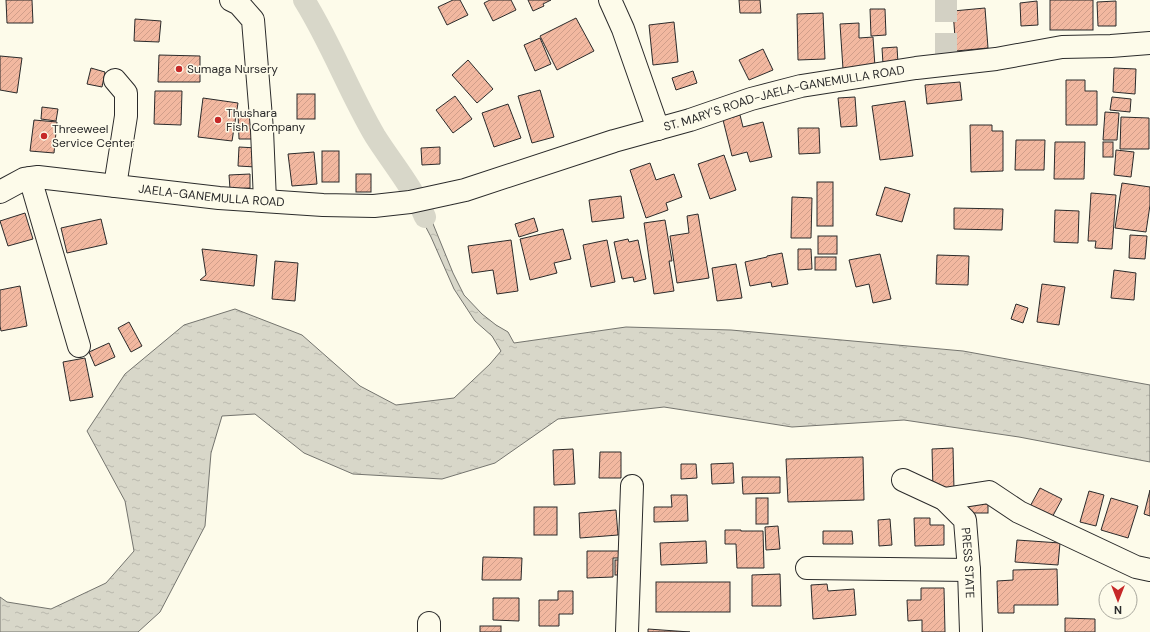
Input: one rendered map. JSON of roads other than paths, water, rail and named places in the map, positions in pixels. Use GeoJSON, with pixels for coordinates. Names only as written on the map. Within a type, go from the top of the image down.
{"type":"FeatureCollection","features":[{"type":"Feature","properties":{"kind":"street"},"geometry":{"type":"LineString","coordinates":[[231,0],[240,4],[253,20],[262,130],[265,201]]}},
{"type":"Feature","properties":{"kind":"street"},"geometry":{"type":"LineString","coordinates":[[610,0],[623,29],[658,129]]}},
{"type":"Feature","properties":{"kind":"street","name":"ST. MARY'S ROAD-JAELA-GANEMULLA ROAD"},"geometry":{"type":"LineString","coordinates":[[418,200],[465,190],[614,141],[690,120],[751,99],[801,86],[916,68],[996,59],[1062,47],[1111,46],[1150,43]]}},
{"type":"Feature","properties":{"kind":"street"},"geometry":{"type":"LineString","coordinates":[[115,80],[126,93],[126,116],[115,186]]}},
{"type":"Feature","properties":{"kind":"street","name":"JAELA-GANEMULLA ROAD"},"geometry":{"type":"LineString","coordinates":[[0,192],[24,179],[38,177],[218,198],[323,205],[374,206],[418,200]]}},
{"type":"Feature","properties":{"kind":"street"},"geometry":{"type":"LineString","coordinates":[[30,178],[79,346]]}},
{"type":"Feature","properties":{"kind":"street","name":"PRESS STATE"},"geometry":{"type":"LineString","coordinates":[[903,480],[944,499],[964,520],[969,570],[971,632]]}},
{"type":"Feature","properties":{"kind":"street"},"geometry":{"type":"LineString","coordinates":[[627,632],[632,486]]}},
{"type":"Feature","properties":{"kind":"street"},"geometry":{"type":"LineString","coordinates":[[944,499],[967,494],[989,492],[1019,512],[1136,567],[1150,570]]}},
{"type":"Feature","properties":{"kind":"street"},"geometry":{"type":"LineString","coordinates":[[807,568],[969,570]]}},
{"type":"Feature","properties":{"kind":"water"},"geometry":{"type":"Polygon","coordinates":[[[427,209],[453,273],[464,295],[482,314],[508,332],[514,343],[626,327],[731,330],[963,351],[1150,385],[1150,462],[1019,437],[904,420],[792,427],[664,407],[558,419],[495,463],[442,479],[353,474],[304,453],[255,414],[222,416],[211,453],[205,526],[160,612],[138,632],[0,632],[0,597],[7,602],[51,609],[106,583],[134,551],[125,501],[87,431],[125,374],[184,325],[235,309],[302,335],[360,386],[396,405],[454,398],[490,364],[501,351],[492,336],[475,321],[454,289],[418,212],[427,209]]]}},
{"type":"Feature","properties":{"kind":"waterway"},"geometry":{"type":"LineString","coordinates":[[304,0],[323,33],[375,136],[415,195],[425,217]]}},
{"type":"Feature","properties":{"kind":"tunnel"},"geometry":{"type":"LineString","coordinates":[[946,0],[946,64]]}},
{"type":"Feature","properties":{"kind":"place","name":"Sumaga Nursery"},"geometry":{"type":"Point","coordinates":[179,69]}},
{"type":"Feature","properties":{"kind":"place","name":"Thushara Fish Company"},"geometry":{"type":"Point","coordinates":[218,120]}},
{"type":"Feature","properties":{"kind":"place","name":"Threeweel Service Center"},"geometry":{"type":"Point","coordinates":[44,136]}}]}
